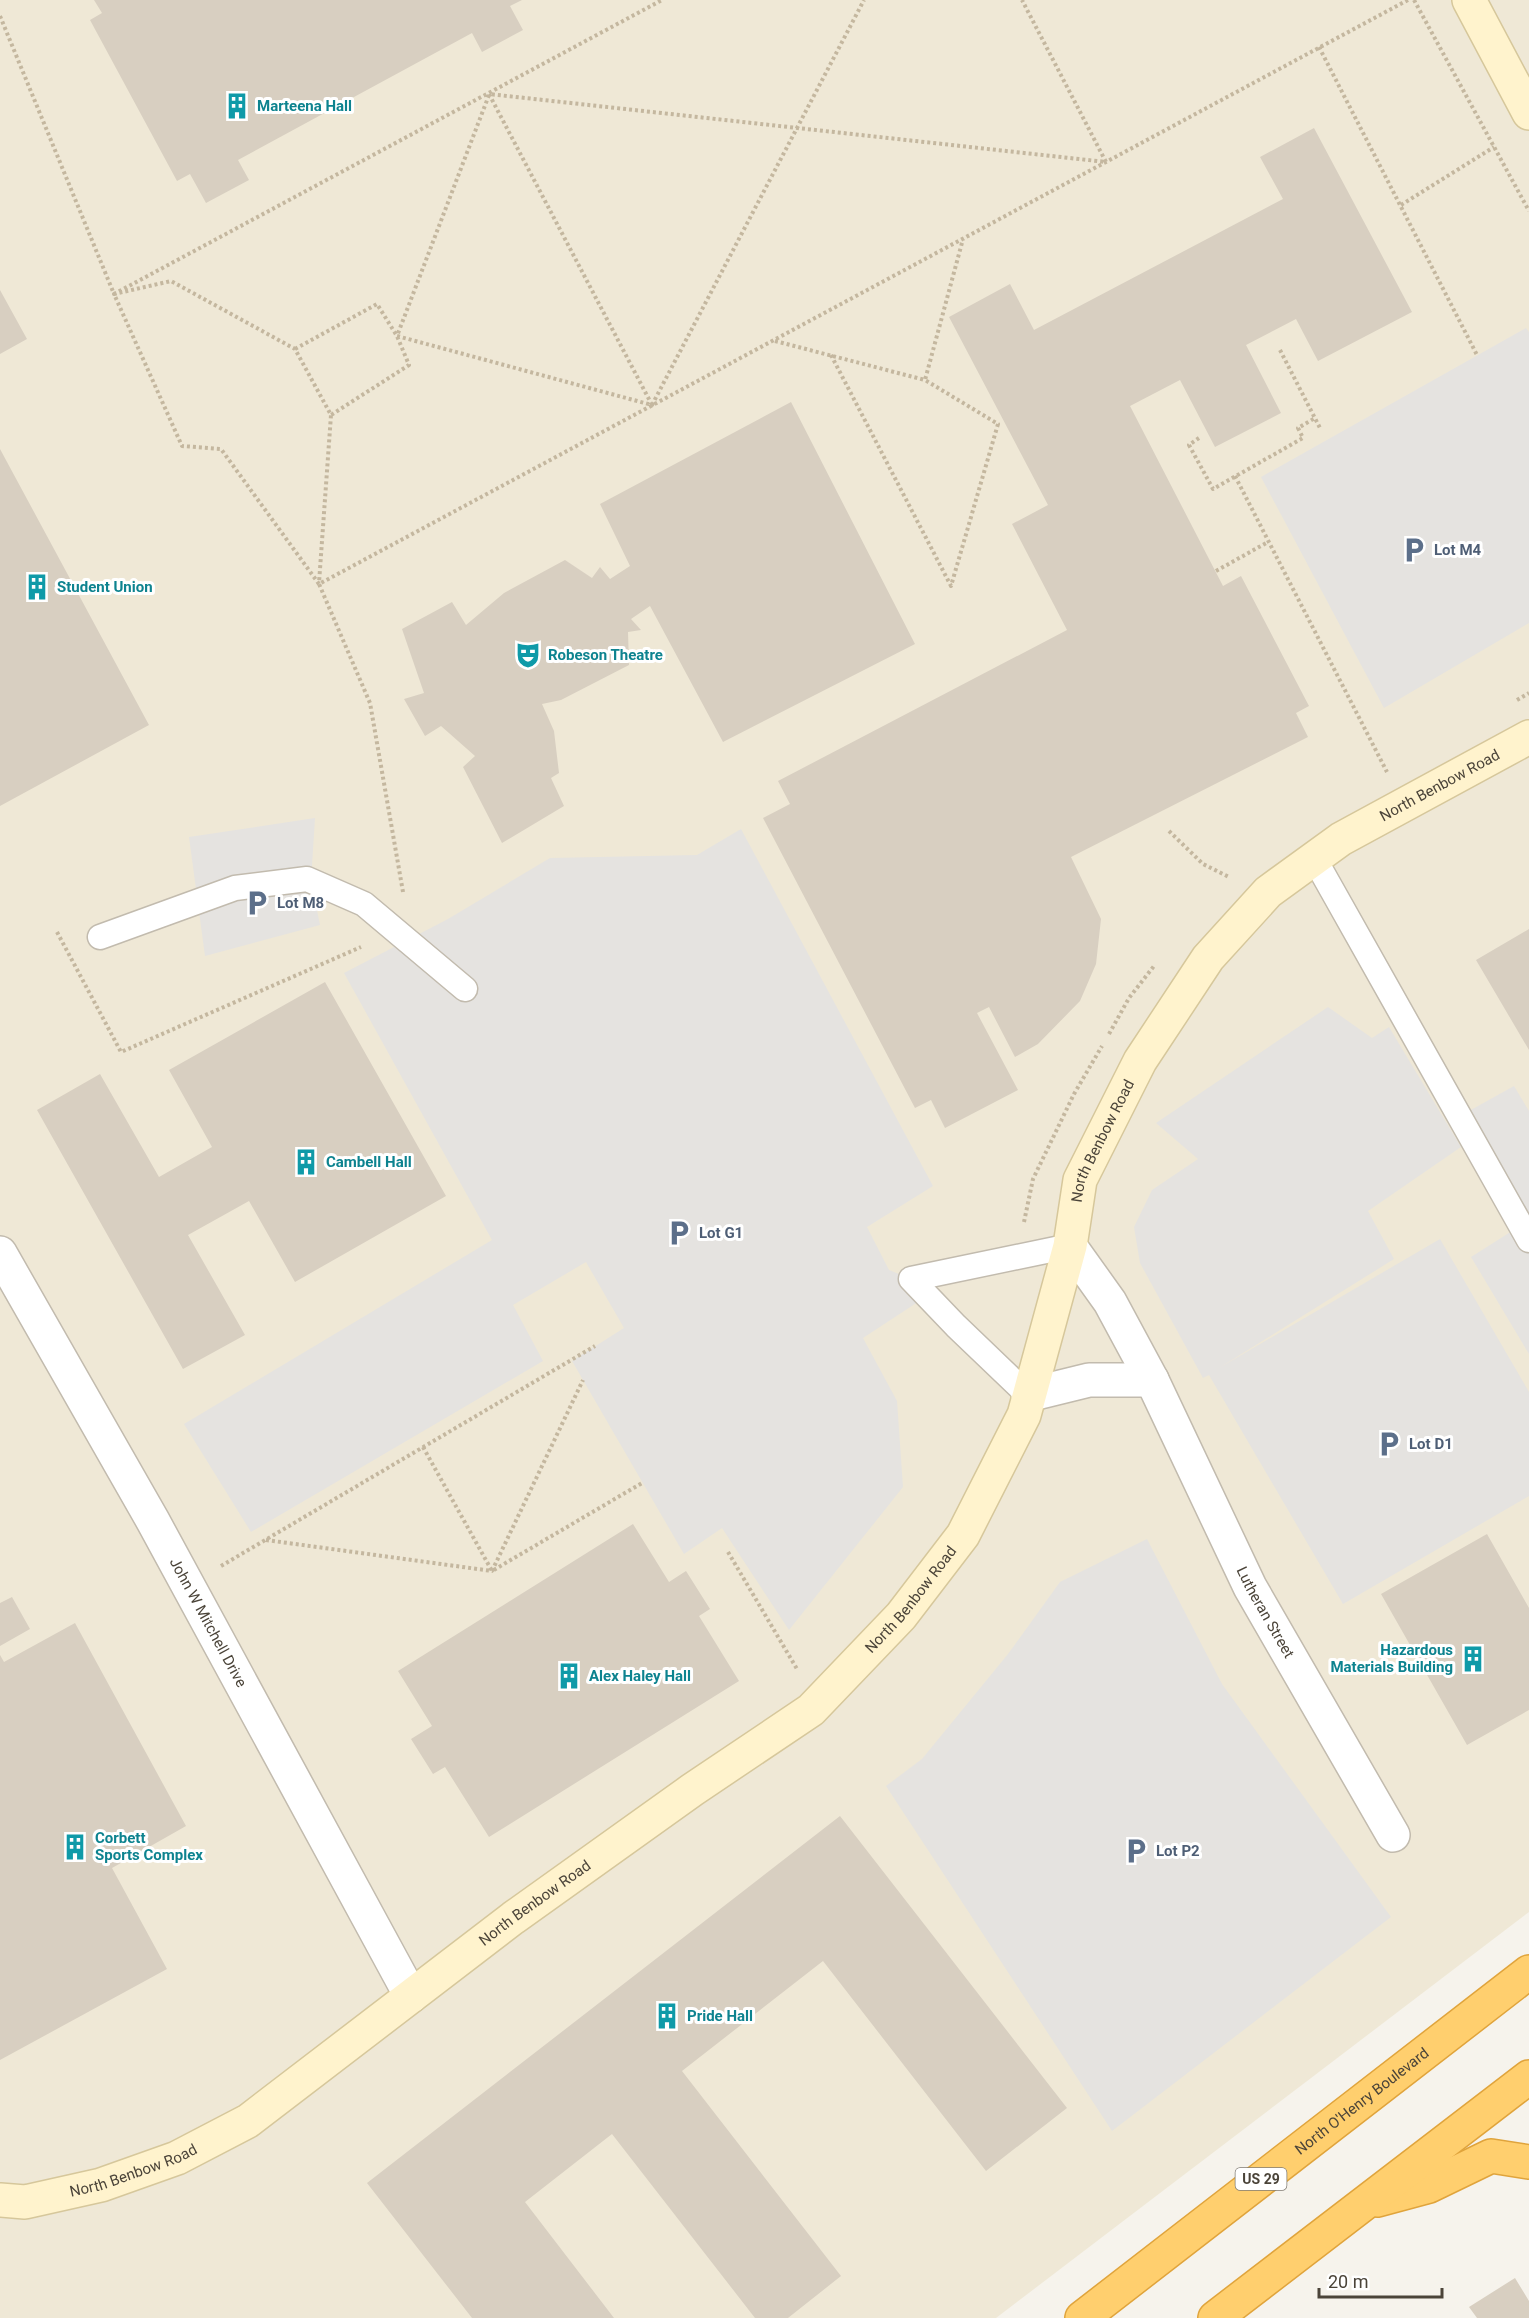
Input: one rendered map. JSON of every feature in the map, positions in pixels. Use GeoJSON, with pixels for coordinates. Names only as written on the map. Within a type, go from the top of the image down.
{"type":"FeatureCollection","features":[{"type":"Feature","properties":{"kind":"highway","name":"North O'Henry Boulevard"},"geometry":{"type":"LineString","coordinates":[[1082,2318],[1529,1972]]}},
{"type":"Feature","properties":{"kind":"highway"},"geometry":{"type":"LineString","coordinates":[[1215,2318],[1529,2077]]}},
{"type":"Feature","properties":{"kind":"highway"},"geometry":{"type":"LineString","coordinates":[[1361,2205],[1430,2186],[1491,2156],[1529,2162]]}},
{"type":"Feature","properties":{"kind":"street"},"geometry":{"type":"LineString","coordinates":[[1469,0],[1529,113]]}},
{"type":"Feature","properties":{"kind":"street","name":"North Benbow Road"},"geometry":{"type":"LineString","coordinates":[[0,2200],[25,2202],[101,2185],[177,2158],[248,2121],[411,1996],[692,1790],[811,1710],[901,1616],[963,1535],[1024,1415],[1070,1246],[1080,1180],[1140,1061],[1208,958],[1268,892],[1341,839],[1520,745]]}},
{"type":"Feature","properties":{"kind":"street","name":"Lutheran Street"},"geometry":{"type":"LineString","coordinates":[[1070,1246],[1110,1302],[1152,1380],[1250,1587],[1394,1834]]}},
{"type":"Feature","properties":{"kind":"street","name":"John W Mitchell Drive"},"geometry":{"type":"LineString","coordinates":[[0,1253],[170,1552],[411,1996]]}},
{"type":"Feature","properties":{"kind":"street"},"geometry":{"type":"LineString","coordinates":[[1029,1395],[1089,1380],[1152,1380]]}},
{"type":"Feature","properties":{"kind":"lane"},"geometry":{"type":"LineString","coordinates":[[1314,858],[1529,1240]]}},
{"type":"Feature","properties":{"kind":"lane"},"geometry":{"type":"LineString","coordinates":[[100,937],[235,888],[307,879],[364,904],[465,989]]}},
{"type":"Feature","properties":{"kind":"lane"},"geometry":{"type":"LineString","coordinates":[[1029,1395],[956,1326],[911,1279],[1070,1246]]}},
{"type":"Feature","properties":{"kind":"path"},"geometry":{"type":"LineString","coordinates":[[114,294],[662,0]]}},
{"type":"Feature","properties":{"kind":"path"},"geometry":{"type":"LineString","coordinates":[[652,405],[864,0]]}},
{"type":"Feature","properties":{"kind":"path"},"geometry":{"type":"LineString","coordinates":[[1022,0],[1106,162]]}},
{"type":"Feature","properties":{"kind":"path"},"geometry":{"type":"LineString","coordinates":[[319,584],[1408,0]]}},
{"type":"Feature","properties":{"kind":"path"},"geometry":{"type":"LineString","coordinates":[[1414,0],[1529,211]]}},
{"type":"Feature","properties":{"kind":"path"},"geometry":{"type":"LineString","coordinates":[[0,16],[114,294],[182,446],[221,449],[319,584],[369,704],[404,894],[386,922],[363,946],[121,1052],[57,932]]}},
{"type":"Feature","properties":{"kind":"path"},"geometry":{"type":"LineString","coordinates":[[1319,47],[1478,355]]}},
{"type":"Feature","properties":{"kind":"path"},"geometry":{"type":"LineString","coordinates":[[489,93],[1106,162]]}},
{"type":"Feature","properties":{"kind":"path"},"geometry":{"type":"LineString","coordinates":[[397,336],[489,93]]}},
{"type":"Feature","properties":{"kind":"path"},"geometry":{"type":"LineString","coordinates":[[489,93],[652,405]]}},
{"type":"Feature","properties":{"kind":"path"},"geometry":{"type":"LineString","coordinates":[[1401,205],[1494,147]]}},
{"type":"Feature","properties":{"kind":"path"},"geometry":{"type":"LineString","coordinates":[[926,380],[963,238]]}},
{"type":"Feature","properties":{"kind":"path"},"geometry":{"type":"LineString","coordinates":[[114,294],[171,281],[295,349],[331,415],[319,584]]}},
{"type":"Feature","properties":{"kind":"path"},"geometry":{"type":"LineString","coordinates":[[295,349],[376,304],[397,336],[410,365],[331,415]]}},
{"type":"Feature","properties":{"kind":"path"},"geometry":{"type":"LineString","coordinates":[[397,336],[652,405]]}},
{"type":"Feature","properties":{"kind":"path"},"geometry":{"type":"LineString","coordinates":[[774,340],[831,355],[926,380],[998,424],[951,586],[831,355]]}},
{"type":"Feature","properties":{"kind":"path"},"geometry":{"type":"LineString","coordinates":[[1280,350],[1321,430]]}},
{"type":"Feature","properties":{"kind":"path"},"geometry":{"type":"LineString","coordinates":[[1199,438],[1189,445],[1213,489],[1303,438],[1298,428],[1315,418]]}},
{"type":"Feature","properties":{"kind":"path"},"geometry":{"type":"LineString","coordinates":[[1235,476],[1389,774]]}},
{"type":"Feature","properties":{"kind":"path"},"geometry":{"type":"LineString","coordinates":[[1216,571],[1268,542]]}},
{"type":"Feature","properties":{"kind":"path"},"geometry":{"type":"LineString","coordinates":[[1169,831],[1203,864],[1232,879]]}},
{"type":"Feature","properties":{"kind":"path"},"geometry":{"type":"LineString","coordinates":[[213,1571],[595,1346]]}},
{"type":"Feature","properties":{"kind":"path"},"geometry":{"type":"LineString","coordinates":[[492,1570],[583,1380]]}},
{"type":"Feature","properties":{"kind":"path"},"geometry":{"type":"LineString","coordinates":[[423,1447],[492,1570]]}},
{"type":"Feature","properties":{"kind":"path"},"geometry":{"type":"LineString","coordinates":[[266,1539],[492,1570],[642,1482]]}},
{"type":"Feature","properties":{"kind":"path"},"geometry":{"type":"LineString","coordinates":[[728,1552],[798,1668],[789,1675]]}},
{"type":"Feature","properties":{"kind":"shaded area"},"geometry":{"type":"Polygon","coordinates":[[[0,0],[1529,0],[1529,1912],[996,2318],[0,2318],[0,0]]]}},
{"type":"Feature","properties":{"kind":"shaded area","name":"Lot M4"},"geometry":{"type":"Polygon","coordinates":[[[1526,328],[1529,332],[1529,623],[1384,708],[1261,477],[1526,328]]]}},
{"type":"Feature","properties":{"kind":"shaded area","name":"Lot M8"},"geometry":{"type":"Polygon","coordinates":[[[315,818],[311,881],[320,925],[205,956],[189,837],[315,818]]]}},
{"type":"Feature","properties":{"kind":"shaded area","name":"Lot G1"},"geometry":{"type":"Polygon","coordinates":[[[741,829],[933,1186],[867,1227],[889,1270],[911,1279],[927,1296],[863,1338],[897,1401],[903,1487],[789,1630],[722,1528],[684,1554],[572,1361],[624,1328],[586,1262],[513,1305],[543,1361],[251,1532],[184,1424],[492,1240],[344,973],[448,919],[550,858],[697,855],[741,829]]]}},
{"type":"Feature","properties":{"kind":"shaded area"},"geometry":{"type":"Polygon","coordinates":[[[1328,1007],[1372,1038],[1389,1027],[1461,1147],[1368,1211],[1394,1259],[1219,1368],[1440,1239],[1529,1392],[1529,1496],[1343,1604],[1209,1375],[1203,1378],[1140,1263],[1134,1227],[1152,1190],[1198,1159],[1156,1123],[1328,1007]]]}},
{"type":"Feature","properties":{"kind":"shaded area"},"geometry":{"type":"Polygon","coordinates":[[[1514,1086],[1529,1111],[1529,1354],[1471,1257],[1520,1226],[1460,1116],[1514,1086]]]}},
{"type":"Feature","properties":{"kind":"shaded area","name":"Lot P2"},"geometry":{"type":"Polygon","coordinates":[[[1147,1539],[1222,1684],[1391,1917],[1112,2131],[886,1786],[922,1759],[1008,1654],[1060,1582],[1147,1539]]]}},
{"type":"Feature","properties":{"kind":"building","name":"Marteena Hall"},"geometry":{"type":"Polygon","coordinates":[[[94,0],[522,0],[510,6],[523,30],[482,52],[472,33],[238,160],[249,180],[206,203],[190,174],[177,181],[90,20],[102,13],[94,0]]]}},
{"type":"Feature","properties":{"kind":"building"},"geometry":{"type":"Polygon","coordinates":[[[1314,128],[1412,312],[1318,361],[1296,319],[1246,345],[1281,413],[1215,447],[1180,380],[1130,406],[1223,586],[1241,576],[1309,706],[1296,713],[1308,737],[1071,857],[1101,919],[1096,964],[1080,1001],[1038,1044],[1015,1057],[989,1007],[977,1013],[1018,1090],[945,1128],[931,1100],[915,1108],[763,818],[790,804],[778,781],[1067,630],[1012,524],[1048,505],[949,317],[1010,284],[1034,330],[1283,199],[1260,157],[1314,128]]]}},
{"type":"Feature","properties":{"kind":"building"},"geometry":{"type":"Polygon","coordinates":[[[0,290],[27,339],[0,354],[0,290]]]}},
{"type":"Feature","properties":{"kind":"building"},"geometry":{"type":"Polygon","coordinates":[[[791,402],[915,644],[723,742],[650,606],[631,619],[641,630],[628,632],[629,665],[561,700],[542,704],[554,731],[559,773],[551,778],[564,806],[502,843],[463,767],[475,756],[441,726],[425,736],[404,699],[424,693],[402,629],[452,602],[466,625],[504,593],[565,560],[592,578],[600,567],[610,579],[630,566],[600,504],[791,402]]]}},
{"type":"Feature","properties":{"kind":"building","name":"Student Union"},"geometry":{"type":"Polygon","coordinates":[[[0,449],[149,725],[0,806],[0,449]]]}},
{"type":"Feature","properties":{"kind":"building"},"geometry":{"type":"Polygon","coordinates":[[[1529,929],[1529,1050],[1476,960],[1529,929]]]}},
{"type":"Feature","properties":{"kind":"building","name":"Cambell Hall"},"geometry":{"type":"Polygon","coordinates":[[[325,982],[446,1196],[295,1282],[249,1201],[188,1235],[245,1335],[183,1369],[37,1110],[100,1074],[159,1177],[212,1147],[169,1070],[325,982]]]}},
{"type":"Feature","properties":{"kind":"building","name":"Alex Haley Hall"},"geometry":{"type":"Polygon","coordinates":[[[633,1524],[669,1582],[686,1571],[710,1609],[699,1616],[739,1681],[489,1837],[445,1767],[433,1774],[411,1739],[432,1726],[398,1671],[633,1524]]]}},
{"type":"Feature","properties":{"kind":"building","name":"Hazardous Materials Building"},"geometry":{"type":"Polygon","coordinates":[[[1487,1534],[1529,1608],[1529,1710],[1467,1745],[1381,1594],[1487,1534]]]}},
{"type":"Feature","properties":{"kind":"building"},"geometry":{"type":"Polygon","coordinates":[[[12,1597],[30,1629],[0,1646],[0,1603],[12,1597]]]}},
{"type":"Feature","properties":{"kind":"building","name":"Corbett Sports Complex"},"geometry":{"type":"Polygon","coordinates":[[[75,1623],[186,1826],[112,1868],[167,1969],[0,2060],[0,1655],[4,1662],[75,1623]]]}},
{"type":"Feature","properties":{"kind":"building","name":"Pride Hall"},"geometry":{"type":"Polygon","coordinates":[[[840,1816],[1067,2108],[986,2171],[823,1961],[682,2071],[841,2276],[788,2318],[755,2318],[612,2134],[525,2202],[614,2318],[472,2318],[367,2183],[840,1816]]]}},
{"type":"Feature","properties":{"kind":"building"},"geometry":{"type":"Polygon","coordinates":[[[1515,2278],[1529,2301],[1529,2318],[1477,2318],[1469,2307],[1515,2278]]]}},
{"type":"Feature","properties":{"kind":"place","name":"Marteena Hall"},"geometry":{"type":"Point","coordinates":[237,106]}},
{"type":"Feature","properties":{"kind":"place","name":"Lot M4"},"geometry":{"type":"Point","coordinates":[1414,550]}},
{"type":"Feature","properties":{"kind":"place","name":"Student Union"},"geometry":{"type":"Point","coordinates":[37,587]}},
{"type":"Feature","properties":{"kind":"place","name":"Robeson Theatre"},"geometry":{"type":"Point","coordinates":[528,655]}},
{"type":"Feature","properties":{"kind":"place","name":"Lot M8"},"geometry":{"type":"Point","coordinates":[257,903]}},
{"type":"Feature","properties":{"kind":"place","name":"Cambell Hall"},"geometry":{"type":"Point","coordinates":[306,1162]}},
{"type":"Feature","properties":{"kind":"place","name":"Lot G1"},"geometry":{"type":"Point","coordinates":[679,1233]}},
{"type":"Feature","properties":{"kind":"place","name":"Lot D1"},"geometry":{"type":"Point","coordinates":[1389,1444]}},
{"type":"Feature","properties":{"kind":"place","name":"Hazardous Materials Building"},"geometry":{"type":"Point","coordinates":[1473,1659]}},
{"type":"Feature","properties":{"kind":"place","name":"Alex Haley Hall"},"geometry":{"type":"Point","coordinates":[569,1676]}},
{"type":"Feature","properties":{"kind":"place","name":"Corbett Sports Complex"},"geometry":{"type":"Point","coordinates":[75,1847]}},
{"type":"Feature","properties":{"kind":"place","name":"Lot P2"},"geometry":{"type":"Point","coordinates":[1136,1851]}},
{"type":"Feature","properties":{"kind":"place","name":"Pride Hall"},"geometry":{"type":"Point","coordinates":[667,2016]}}]}
